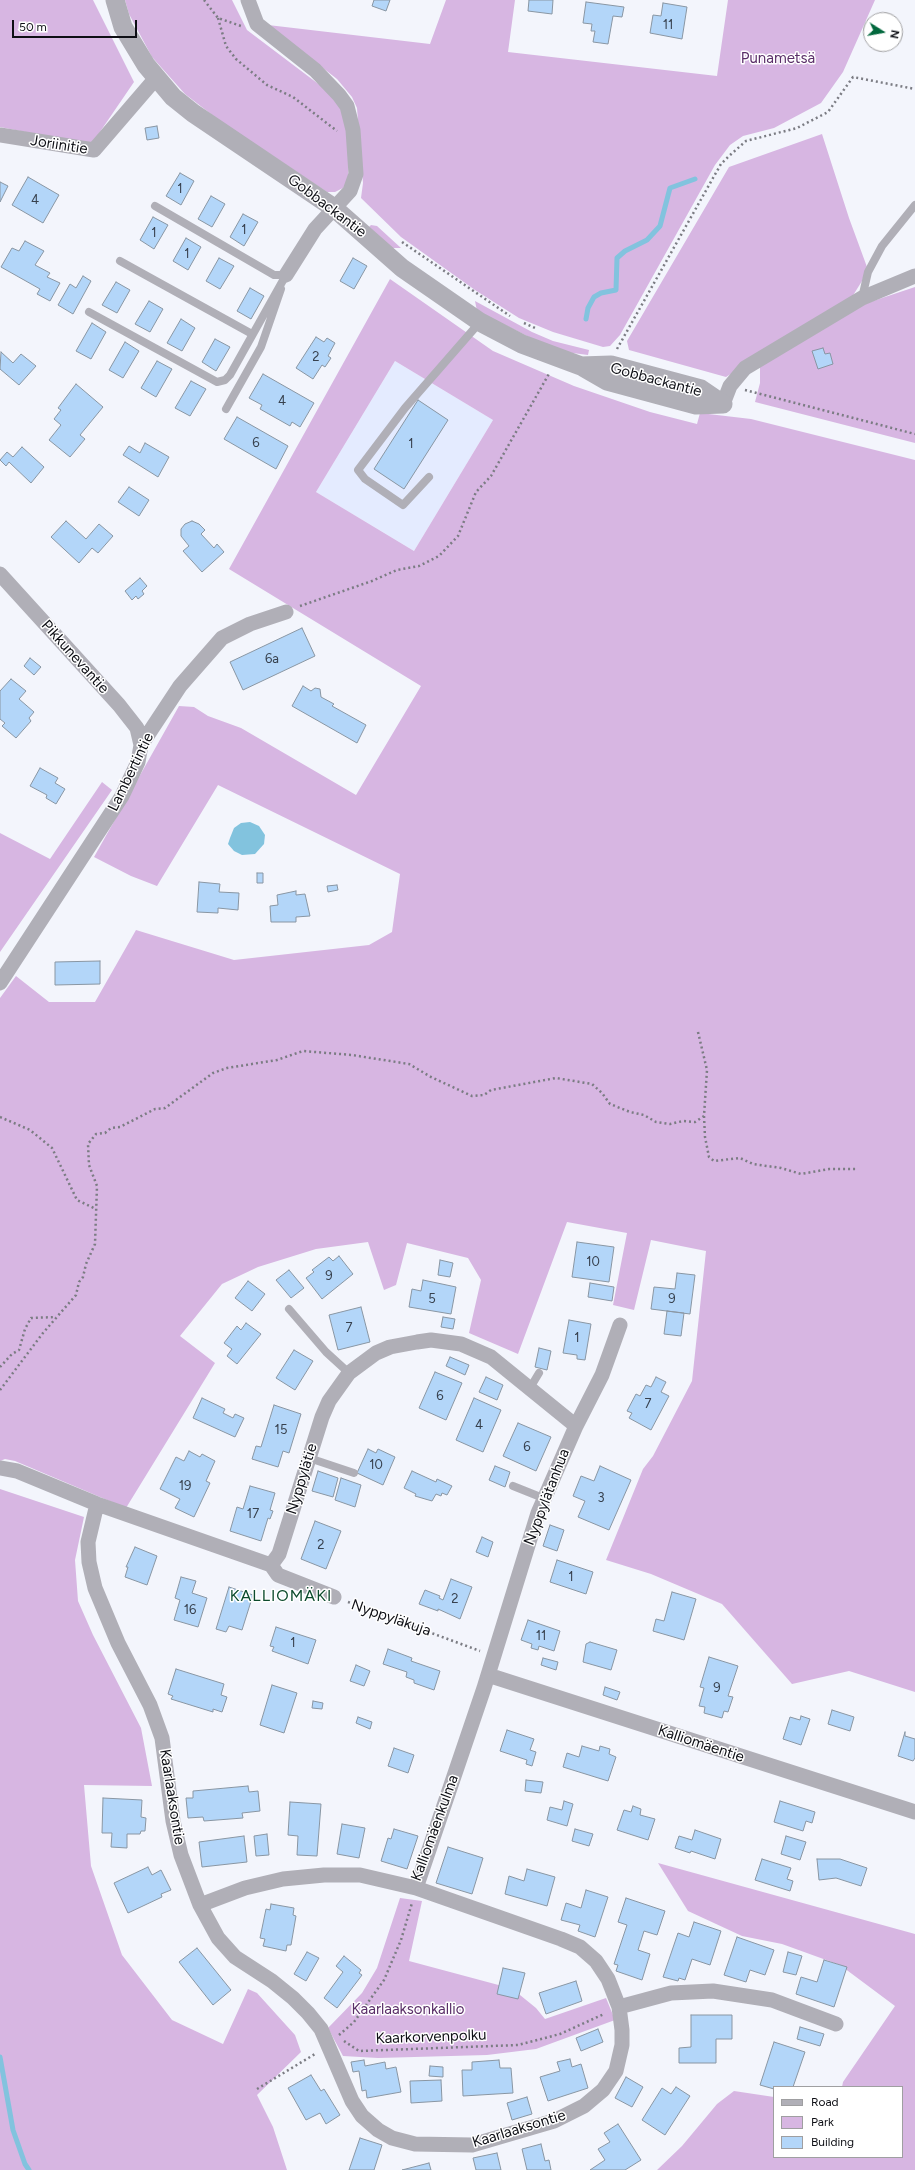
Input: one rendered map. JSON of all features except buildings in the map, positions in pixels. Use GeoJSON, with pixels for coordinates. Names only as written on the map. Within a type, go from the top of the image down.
{"type":"FeatureCollection","features":[{"type":"Feature","properties":{"kind":"street","name":"Gobbackantie"},"geometry":{"type":"LineString","coordinates":[[114,0],[123,27],[146,65],[173,97],[334,208],[402,268],[480,322],[535,350],[581,366],[607,381],[696,405],[723,404]]}},
{"type":"Feature","properties":{"kind":"street"},"geometry":{"type":"LineString","coordinates":[[248,0],[257,24],[315,70],[339,95],[347,106],[354,144],[356,174],[350,191],[315,229],[286,275]]}},
{"type":"Feature","properties":{"kind":"street","name":"Joriinitie"},"geometry":{"type":"LineString","coordinates":[[0,135],[94,150],[156,78]]}},
{"type":"Feature","properties":{"kind":"street"},"geometry":{"type":"LineString","coordinates":[[723,404],[730,386],[745,368],[862,298],[915,276]]}},
{"type":"Feature","properties":{"kind":"street","name":"Pikkunevantie"},"geometry":{"type":"LineString","coordinates":[[0,574],[119,705],[137,728],[141,745]]}},
{"type":"Feature","properties":{"kind":"street","name":"Lambertintie"},"geometry":{"type":"LineString","coordinates":[[0,983],[122,796],[138,762],[141,745],[180,686],[222,638],[250,624],[286,612]]}},
{"type":"Feature","properties":{"kind":"street","name":"Nyppylätanhua"},"geometry":{"type":"LineString","coordinates":[[488,1675],[544,1498],[576,1426],[602,1375],[620,1325]]}},
{"type":"Feature","properties":{"kind":"street","name":"Nyppylätie"},"geometry":{"type":"LineString","coordinates":[[271,1565],[279,1554],[329,1400],[349,1373],[369,1357],[390,1347],[417,1342],[445,1341],[461,1344],[491,1357],[576,1426]]}},
{"type":"Feature","properties":{"kind":"street"},"geometry":{"type":"LineString","coordinates":[[0,1468],[17,1471],[97,1504],[271,1565]]}},
{"type":"Feature","properties":{"kind":"street","name":"Kaarlaaksontie"},"geometry":{"type":"LineString","coordinates":[[97,1504],[88,1542],[89,1562],[95,1588],[118,1643],[150,1705],[162,1738],[173,1821],[182,1855],[200,1905],[218,1938],[235,1958],[293,1998],[333,2042],[352,2101],[362,2116],[378,2130],[392,2138],[415,2144],[472,2145],[554,2121],[584,2106],[603,2090],[616,2071],[622,2045],[622,2030],[619,2007],[608,1979],[596,1961],[580,1948],[561,1938],[416,1888]]}},
{"type":"Feature","properties":{"kind":"street","name":"Nyppyläkuja"},"geometry":{"type":"LineString","coordinates":[[271,1565],[278,1575],[334,1598]]}},
{"type":"Feature","properties":{"kind":"street","name":"Kalliomäenkulma"},"geometry":{"type":"LineString","coordinates":[[200,1905],[245,1888],[283,1878],[324,1875],[360,1875],[416,1888],[488,1675]]}},
{"type":"Feature","properties":{"kind":"street","name":"Kalliomäentie"},"geometry":{"type":"LineString","coordinates":[[488,1675],[915,1812]]}},
{"type":"Feature","properties":{"kind":"street"},"geometry":{"type":"LineString","coordinates":[[619,2007],[671,1993],[713,1991],[772,2000],[836,2024]]}},
{"type":"Feature","properties":{"kind":"lane"},"geometry":{"type":"LineString","coordinates":[[862,298],[868,272],[882,246],[915,205]]}},
{"type":"Feature","properties":{"kind":"lane"},"geometry":{"type":"LineString","coordinates":[[155,206],[274,275],[286,275]]}},
{"type":"Feature","properties":{"kind":"lane"},"geometry":{"type":"LineString","coordinates":[[120,260],[252,334]]}},
{"type":"Feature","properties":{"kind":"lane"},"geometry":{"type":"LineString","coordinates":[[89,312],[217,382],[224,380],[230,375],[286,275]]}},
{"type":"Feature","properties":{"kind":"lane"},"geometry":{"type":"LineString","coordinates":[[226,409],[261,347],[286,275]]}},
{"type":"Feature","properties":{"kind":"lane"},"geometry":{"type":"LineString","coordinates":[[429,478],[403,505],[364,479],[358,470],[405,408],[480,322]]}},
{"type":"Feature","properties":{"kind":"lane"},"geometry":{"type":"LineString","coordinates":[[289,1309],[326,1352],[349,1373]]}},
{"type":"Feature","properties":{"kind":"lane"},"geometry":{"type":"LineString","coordinates":[[530,1388],[539,1373]]}},
{"type":"Feature","properties":{"kind":"lane"},"geometry":{"type":"LineString","coordinates":[[309,1458],[354,1473]]}},
{"type":"Feature","properties":{"kind":"lane"},"geometry":{"type":"LineString","coordinates":[[513,1486],[544,1498]]}},
{"type":"Feature","properties":{"kind":"path"},"geometry":{"type":"LineString","coordinates":[[204,0],[218,18],[226,46],[236,59],[267,85],[294,97],[354,144]]}},
{"type":"Feature","properties":{"kind":"path"},"geometry":{"type":"LineString","coordinates":[[218,18],[241,26],[257,24]]}},
{"type":"Feature","properties":{"kind":"path"},"geometry":{"type":"LineString","coordinates":[[617,348],[722,164],[746,141],[797,128],[828,112],[853,77],[915,89]]}},
{"type":"Feature","properties":{"kind":"path"},"geometry":{"type":"LineString","coordinates":[[398,240],[484,300],[516,319]]}},
{"type":"Feature","properties":{"kind":"path"},"geometry":{"type":"LineString","coordinates":[[523,322],[537,329]]}},
{"type":"Feature","properties":{"kind":"path"},"geometry":{"type":"LineString","coordinates":[[286,612],[372,581],[397,570],[420,566],[439,556],[458,536],[476,492],[491,476],[551,370]]}},
{"type":"Feature","properties":{"kind":"path"},"geometry":{"type":"LineString","coordinates":[[730,386],[915,434]]}},
{"type":"Feature","properties":{"kind":"path"},"geometry":{"type":"LineString","coordinates":[[698,1032],[707,1070],[704,1116],[705,1137],[709,1157],[714,1161],[740,1158],[753,1164],[781,1168],[801,1174],[829,1169],[857,1169]]}},
{"type":"Feature","properties":{"kind":"path"},"geometry":{"type":"LineString","coordinates":[[0,1390],[76,1295],[79,1282],[84,1277],[86,1264],[95,1244],[98,1186],[89,1165],[88,1144],[96,1134],[105,1133],[111,1128],[120,1127],[155,1109],[165,1108],[213,1073],[227,1068],[278,1060],[303,1051],[352,1055],[409,1064],[472,1096],[484,1095],[491,1090],[556,1078],[592,1084],[602,1093],[610,1104],[630,1112],[644,1115],[656,1122],[670,1124],[683,1121],[695,1122],[704,1116]]}},
{"type":"Feature","properties":{"kind":"path"},"geometry":{"type":"LineString","coordinates":[[0,1117],[30,1130],[52,1148],[77,1200],[96,1209]]}},
{"type":"Feature","properties":{"kind":"path"},"geometry":{"type":"LineString","coordinates":[[0,1367],[12,1354],[19,1350],[25,1329],[31,1318],[57,1317]]}},
{"type":"Feature","properties":{"kind":"path","name":"Nyppyläkuja"},"geometry":{"type":"LineString","coordinates":[[334,1598],[455,1640],[494,1656]]}},
{"type":"Feature","properties":{"kind":"path"},"geometry":{"type":"LineString","coordinates":[[257,2089],[333,2042],[354,2022],[384,1980],[401,1940],[416,1888]]}},
{"type":"Feature","properties":{"kind":"path","name":"Kaarkorvenpolku"},"geometry":{"type":"LineString","coordinates":[[333,2042],[359,2051],[518,2045],[560,2034],[619,2007]]}},
{"type":"Feature","properties":{"kind":"shaded area"},"geometry":{"type":"Polygon","coordinates":[[[395,361],[493,420],[414,551],[316,492],[395,361]]]}},
{"type":"Feature","properties":{"kind":"green space"},"geometry":{"type":"Polygon","coordinates":[[[0,0],[93,0],[134,82],[91,145],[0,127],[0,0]]]}},
{"type":"Feature","properties":{"kind":"green space"},"geometry":{"type":"Polygon","coordinates":[[[125,0],[232,0],[247,30],[329,92],[341,107],[348,128],[349,160],[348,181],[343,188],[335,192],[327,192],[220,121],[185,94],[152,57],[129,14],[125,0]]]}},
{"type":"Feature","properties":{"kind":"green space","name":"Punametsä"},"geometry":{"type":"Polygon","coordinates":[[[446,0],[515,0],[508,52],[717,76],[728,0],[875,0],[870,12],[863,12],[863,27],[843,72],[821,103],[774,128],[743,136],[730,145],[715,165],[620,335],[610,346],[603,347],[553,332],[519,318],[475,290],[401,237],[361,198],[363,183],[357,108],[352,97],[337,79],[268,25],[430,44],[446,0]]]}},
{"type":"Feature","properties":{"kind":"green space"},"geometry":{"type":"Polygon","coordinates":[[[822,134],[849,218],[867,267],[862,281],[852,297],[726,377],[629,350],[627,341],[729,167],[822,134]]]}},
{"type":"Feature","properties":{"kind":"green space"},"geometry":{"type":"Polygon","coordinates":[[[371,225],[377,226],[401,248],[391,248],[369,227],[371,225]]]}},
{"type":"Feature","properties":{"kind":"green space"},"geometry":{"type":"Polygon","coordinates":[[[390,279],[493,351],[574,386],[650,412],[697,424],[700,413],[751,419],[915,460],[915,1692],[849,1671],[792,1684],[722,1604],[651,1574],[606,1560],[643,1469],[653,1456],[692,1381],[706,1251],[651,1240],[634,1310],[613,1305],[627,1233],[567,1222],[518,1354],[469,1333],[481,1280],[468,1258],[407,1243],[396,1285],[384,1290],[368,1242],[316,1249],[258,1267],[222,1284],[180,1336],[215,1363],[126,1508],[15,1461],[5,1459],[0,1461],[0,998],[16,976],[49,1002],[95,1002],[136,930],[234,960],[369,945],[392,932],[400,874],[218,785],[157,886],[131,876],[94,857],[179,706],[194,707],[208,716],[241,728],[356,795],[421,686],[229,569],[390,279]],[[395,361],[316,492],[414,551],[493,420],[395,361]]]}},
{"type":"Feature","properties":{"kind":"green space"},"geometry":{"type":"Polygon","coordinates":[[[915,287],[915,443],[755,402],[760,383],[760,367],[858,306],[915,287]]]}},
{"type":"Feature","properties":{"kind":"green space"},"geometry":{"type":"Polygon","coordinates":[[[475,301],[532,332],[553,341],[589,350],[588,355],[565,352],[549,347],[477,311],[475,301]]]}},
{"type":"Feature","properties":{"kind":"green space"},"geometry":{"type":"Polygon","coordinates":[[[102,782],[112,790],[0,952],[0,833],[50,859],[102,782]]]}},
{"type":"Feature","properties":{"kind":"green space"},"geometry":{"type":"Polygon","coordinates":[[[0,1489],[84,1517],[75,1560],[78,1601],[93,1635],[141,1728],[152,1786],[84,1785],[91,1866],[122,1955],[172,2020],[223,2044],[248,1989],[257,1993],[295,2035],[301,2052],[257,2095],[273,2127],[287,2170],[0,2170],[0,1489]]]}},
{"type":"Feature","properties":{"kind":"green space"},"geometry":{"type":"Polygon","coordinates":[[[658,1863],[915,1934],[915,2170],[657,2170],[682,2146],[717,2104],[734,2091],[773,2097],[773,2158],[903,2158],[903,2086],[842,2086],[843,2082],[895,2006],[840,1965],[782,1944],[742,1936],[688,1911],[658,1863]]]}},
{"type":"Feature","properties":{"kind":"green space","name":"Kaarlaaksonkallio"},"geometry":{"type":"Polygon","coordinates":[[[400,1898],[422,1901],[409,1961],[506,1987],[520,1995],[536,2008],[545,2019],[606,1998],[615,2020],[536,2049],[487,2055],[378,2058],[343,2056],[328,2028],[362,1993],[377,1968],[400,1898]]]}},
{"type":"Feature","properties":{"kind":"water"},"geometry":{"type":"Polygon","coordinates":[[[250,822],[259,826],[265,835],[264,844],[255,854],[242,855],[234,851],[228,844],[234,828],[241,823],[250,822]]]}},
{"type":"Feature","properties":{"kind":"waterway"},"geometry":{"type":"LineString","coordinates":[[586,319],[588,308],[594,297],[601,293],[616,290],[617,258],[625,251],[647,240],[660,226],[670,188],[695,179]]}},
{"type":"Feature","properties":{"kind":"waterway"},"geometry":{"type":"LineString","coordinates":[[0,2057],[13,2130],[25,2164],[29,2170]]}},
{"type":"Feature","properties":{"kind":"district","name":"KALLIOMÄKI"},"geometry":{"type":"Point","coordinates":[281,1596]}}]}
